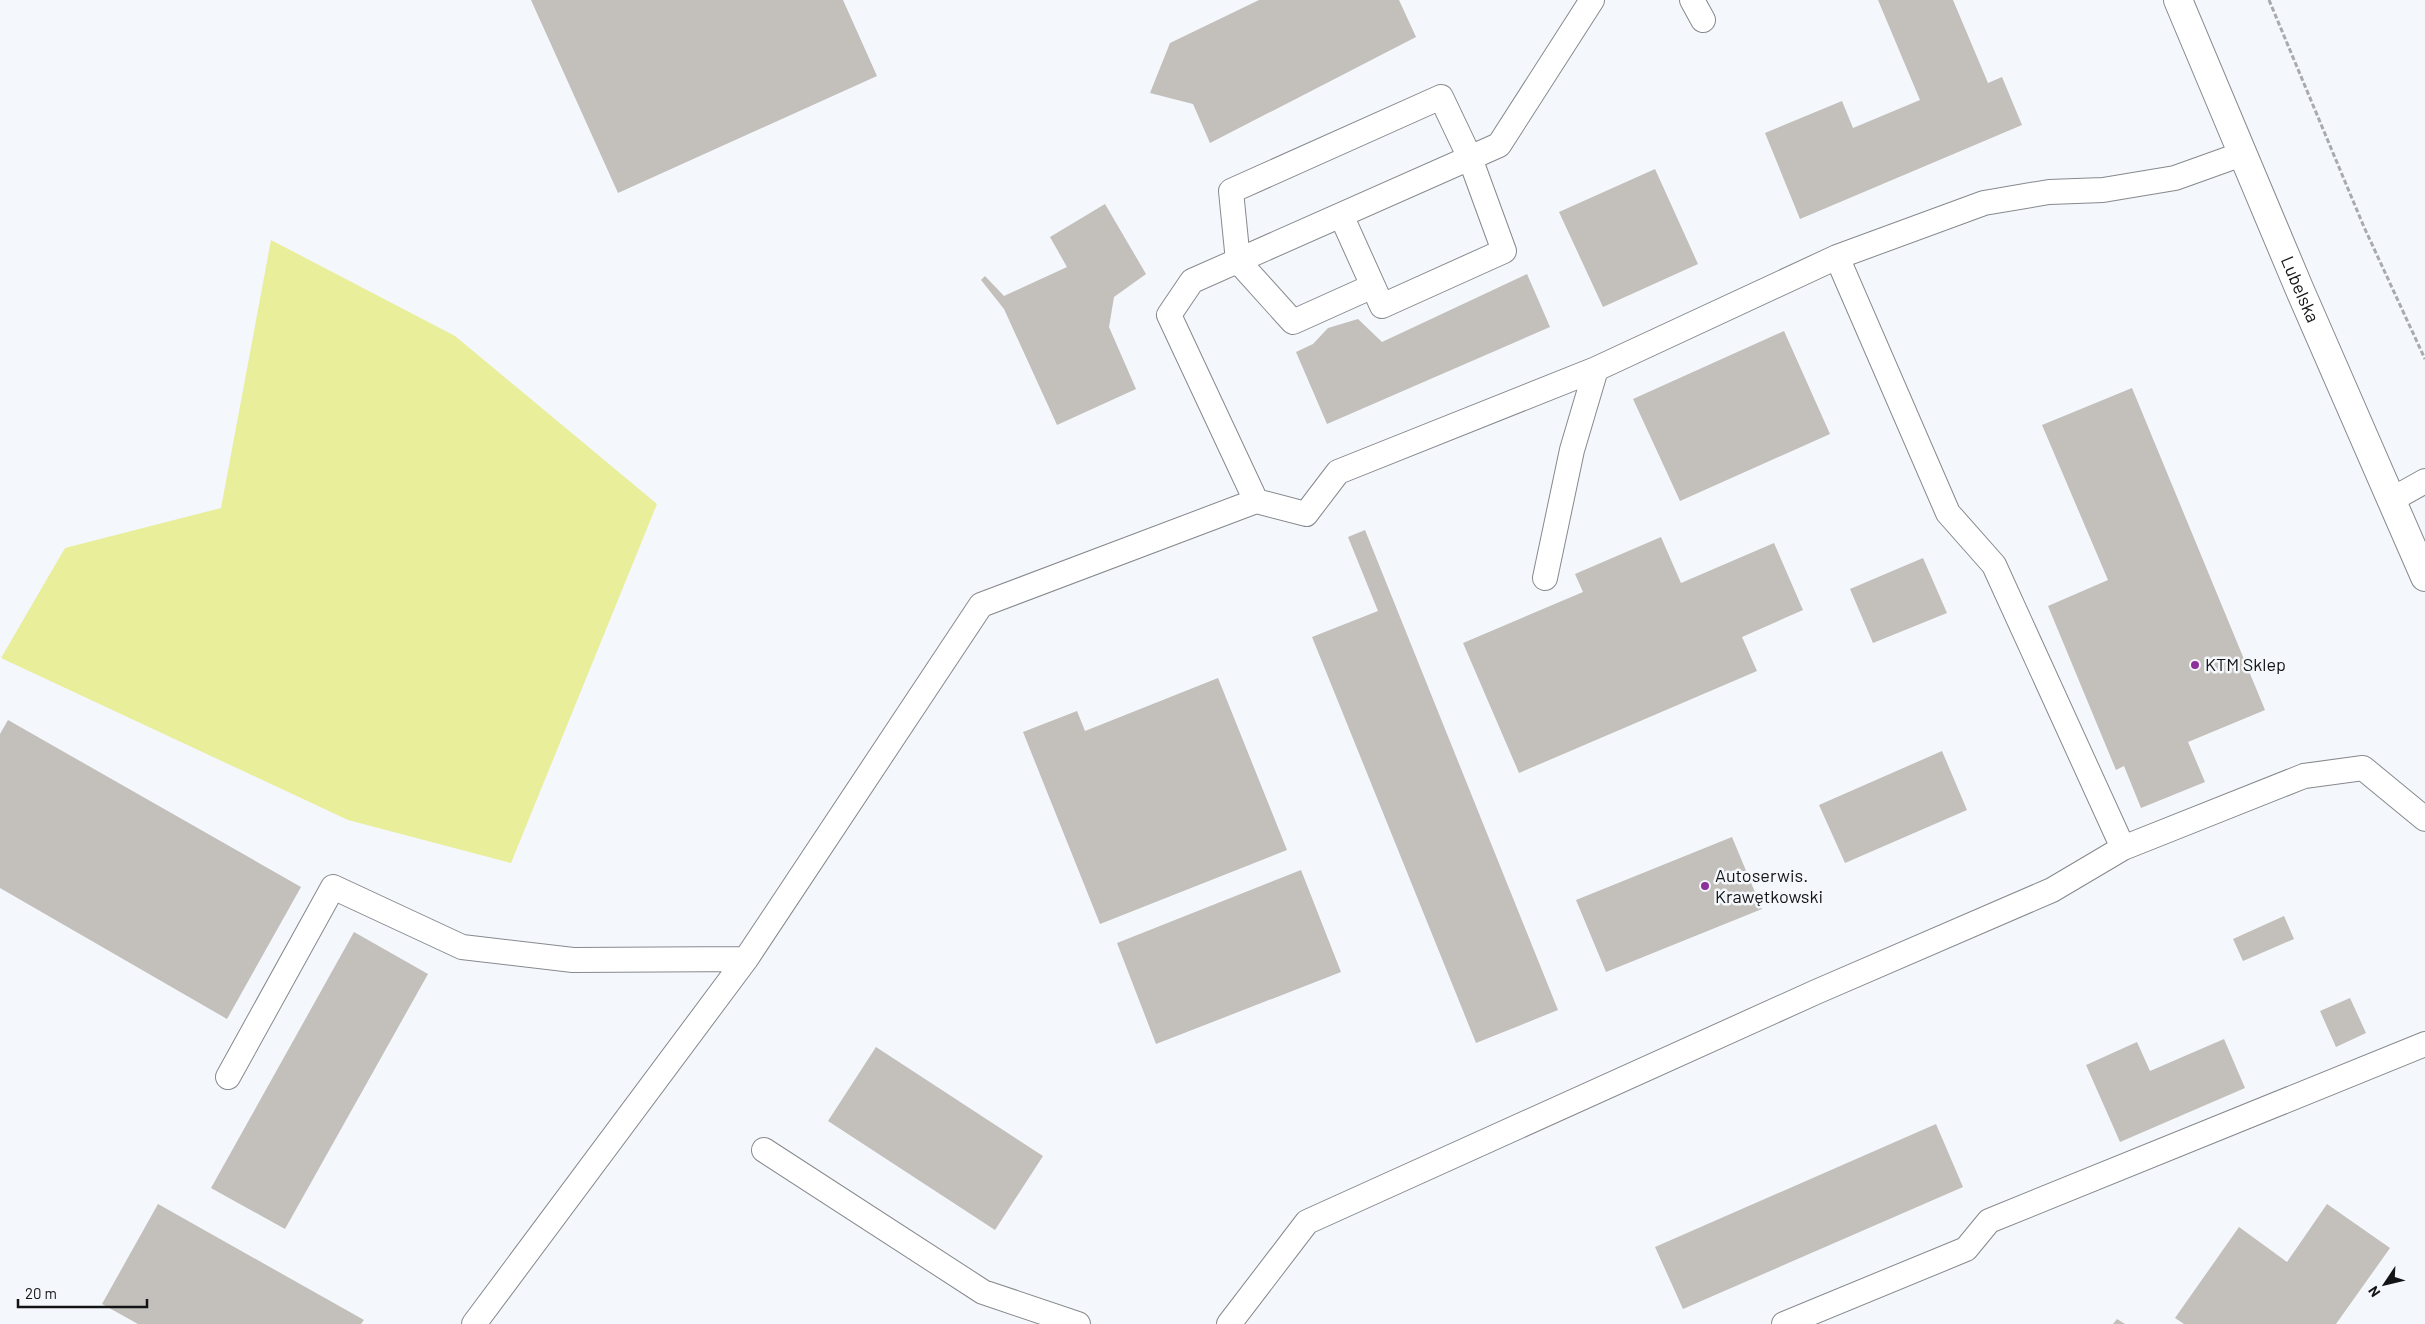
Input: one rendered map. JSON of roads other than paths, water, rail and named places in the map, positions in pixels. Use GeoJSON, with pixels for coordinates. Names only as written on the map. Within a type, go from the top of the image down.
{"type":"FeatureCollection","features":[{"type":"Feature","properties":{"kind":"street","name":"Lubelska"},"geometry":{"type":"LineString","coordinates":[[2178,0],[2242,154],[2425,577]]}},
{"type":"Feature","properties":{"kind":"lane"},"geometry":{"type":"LineString","coordinates":[[1256,501],[1169,315],[1192,281],[1499,145],[1592,0]]}},
{"type":"Feature","properties":{"kind":"lane"},"geometry":{"type":"LineString","coordinates":[[1341,215],[1373,286],[1382,306],[1504,251],[1470,158],[1441,98],[1231,191],[1238,261],[1292,322],[1373,286]]}},
{"type":"Feature","properties":{"kind":"lane"},"geometry":{"type":"LineString","coordinates":[[474,1324],[746,960],[981,605],[1256,501],[1306,514],[1338,472],[1596,369],[1837,257],[1984,203],[2049,192],[2103,190],[2175,178],[2242,154]]}},
{"type":"Feature","properties":{"kind":"lane"},"geometry":{"type":"LineString","coordinates":[[1837,257],[1948,513],[1994,565],[2123,848]]}},
{"type":"Feature","properties":{"kind":"lane"},"geometry":{"type":"LineString","coordinates":[[1545,578],[1572,450],[1596,369]]}},
{"type":"Feature","properties":{"kind":"lane"},"geometry":{"type":"LineString","coordinates":[[2391,500],[2425,481]]}},
{"type":"Feature","properties":{"kind":"lane"},"geometry":{"type":"LineString","coordinates":[[1229,1324],[1306,1222],[1816,992],[2052,890],[2123,848],[2304,776],[2363,768],[2425,820]]}},
{"type":"Feature","properties":{"kind":"lane"},"geometry":{"type":"LineString","coordinates":[[228,1078],[333,887],[462,947],[573,960],[746,960]]}},
{"type":"Feature","properties":{"kind":"lane"},"geometry":{"type":"LineString","coordinates":[[1784,1324],[1966,1249],[1989,1221],[2425,1044]]}},
{"type":"Feature","properties":{"kind":"lane"},"geometry":{"type":"LineString","coordinates":[[764,1150],[983,1292],[1078,1324]]}},
{"type":"Feature","properties":{"kind":"place","name":"KTM Sklep"},"geometry":{"type":"Point","coordinates":[2195,665]}},
{"type":"Feature","properties":{"kind":"place","name":"Autoserwis. Krawętkowski"},"geometry":{"type":"Point","coordinates":[1705,886]}}]}
